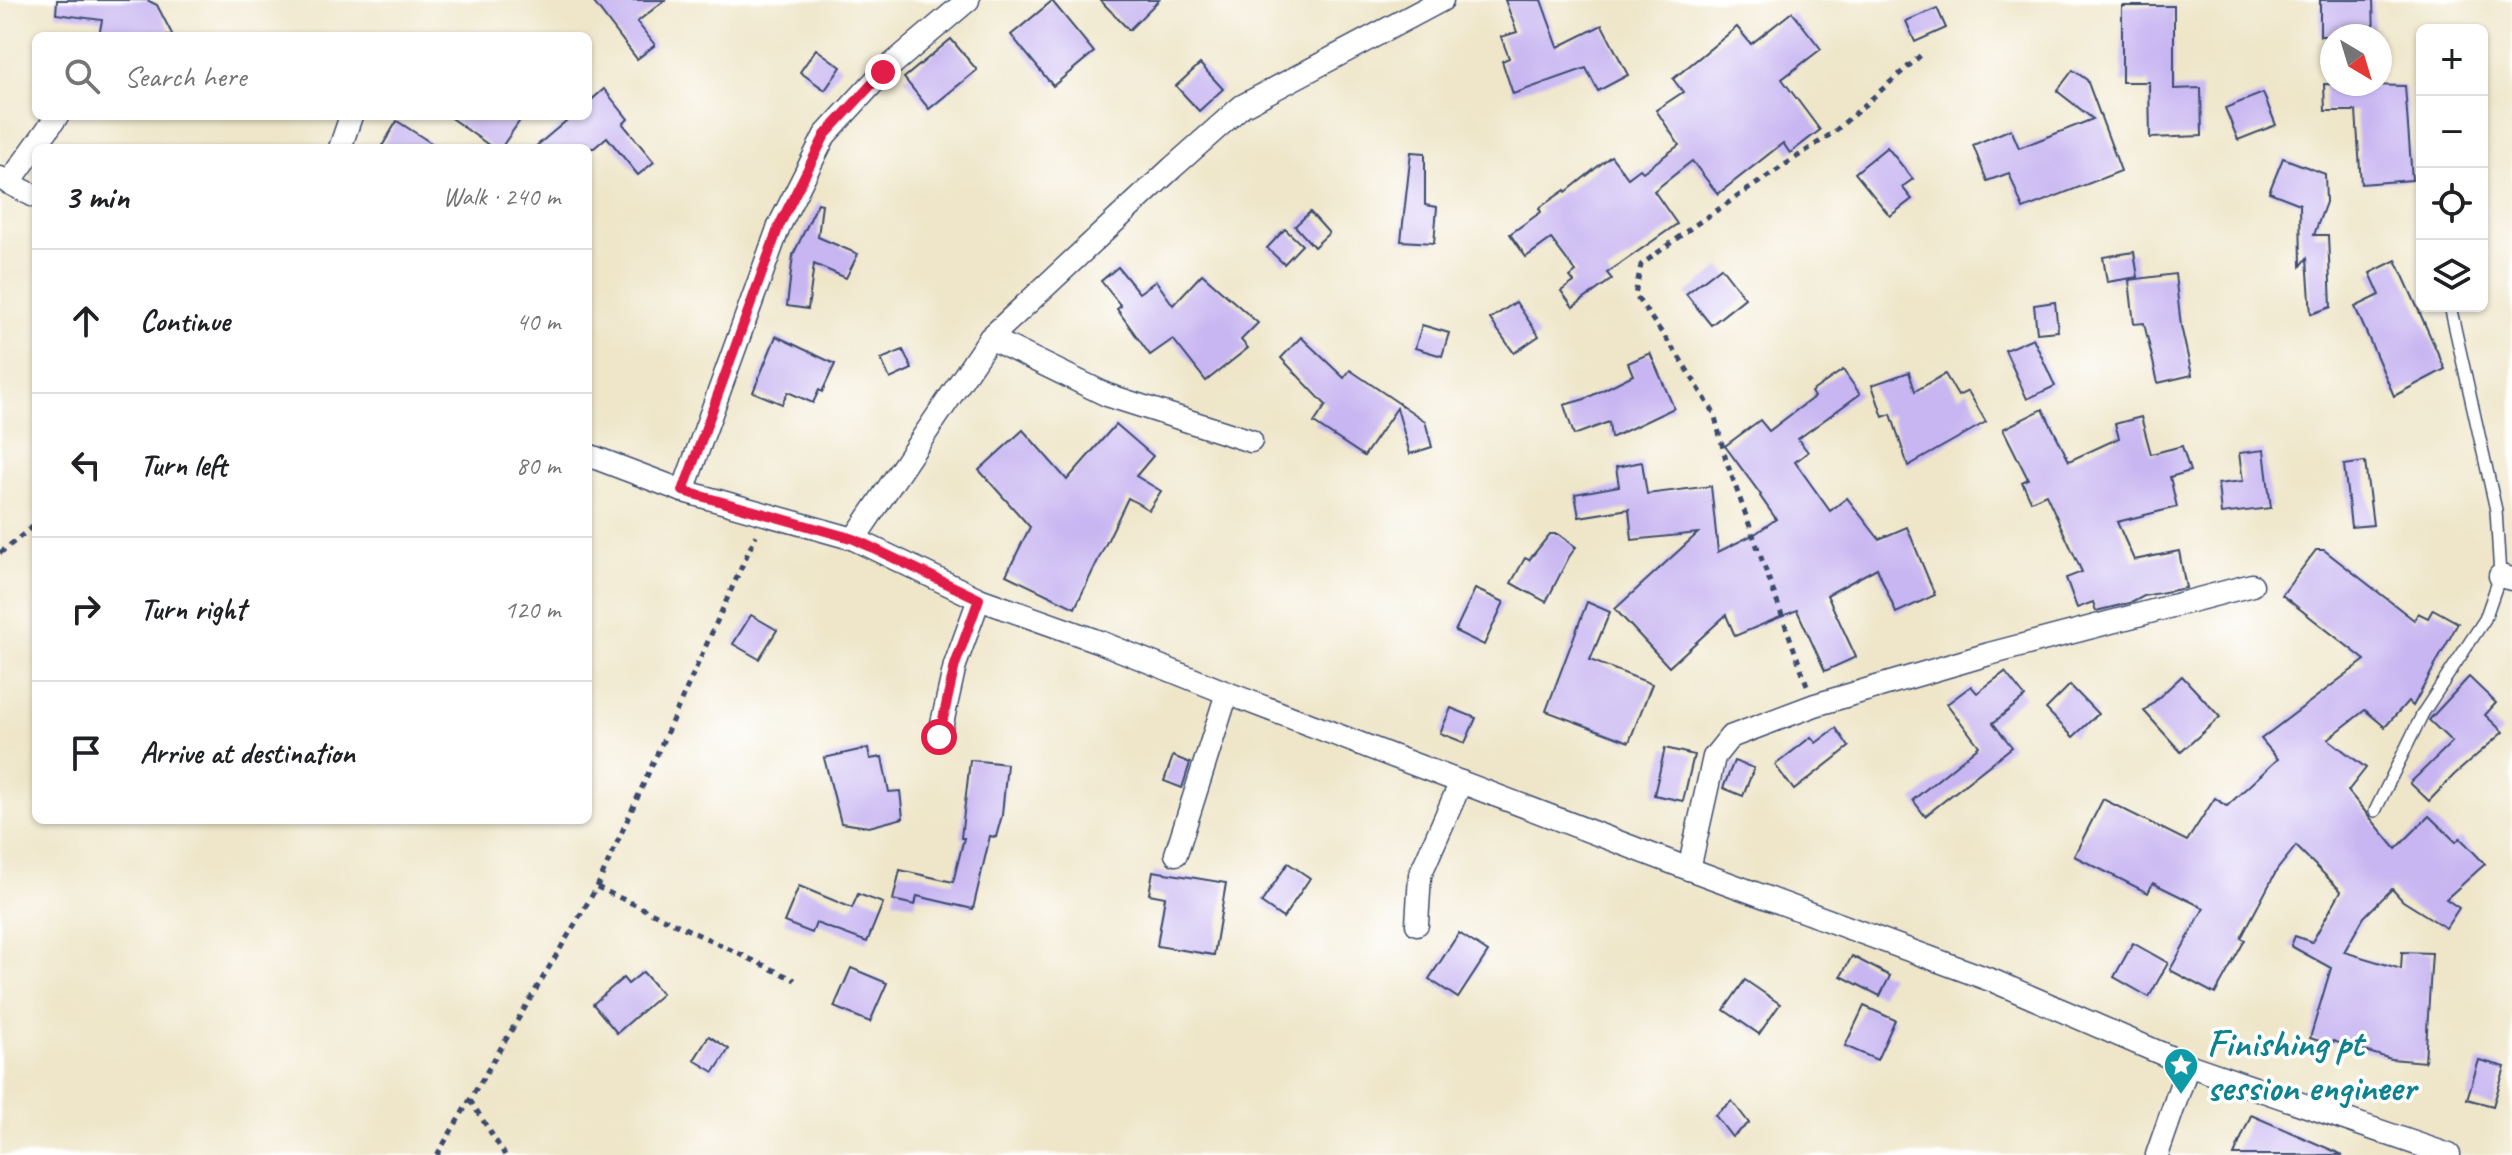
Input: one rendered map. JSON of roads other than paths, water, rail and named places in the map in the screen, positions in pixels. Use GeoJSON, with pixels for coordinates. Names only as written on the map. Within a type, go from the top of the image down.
{"type":"FeatureCollection","features":[{"type":"Feature","properties":{"kind":"street"},"geometry":{"type":"LineString","coordinates":[[683,491],[779,226],[825,135],[883,72],[968,0]]}},
{"type":"Feature","properties":{"kind":"street"},"geometry":{"type":"LineString","coordinates":[[854,539],[990,338],[1242,106],[1442,0]]}},
{"type":"Feature","properties":{"kind":"street"},"geometry":{"type":"LineString","coordinates":[[34,144],[54,120]]}},
{"type":"Feature","properties":{"kind":"street"},"geometry":{"type":"LineString","coordinates":[[341,144],[350,120]]}},
{"type":"Feature","properties":{"kind":"street"},"geometry":{"type":"LineString","coordinates":[[32,147],[4,181],[32,195]]}},
{"type":"Feature","properties":{"kind":"street"},"geometry":{"type":"LineString","coordinates":[[990,338],[1107,395],[1251,441]]}},
{"type":"Feature","properties":{"kind":"street"},"geometry":{"type":"LineString","coordinates":[[592,457],[683,491],[854,539],[979,599],[1100,642],[1689,869],[1996,982],[2188,1065],[2449,1155]]}},
{"type":"Feature","properties":{"kind":"street"},"geometry":{"type":"LineString","coordinates":[[1689,869],[1714,757],[1730,737],[1815,705],[1989,654],[2252,585]]}},
{"type":"Feature","properties":{"kind":"street"},"geometry":{"type":"LineString","coordinates":[[939,737],[955,665],[979,599]]}},
{"type":"Feature","properties":{"kind":"street"},"geometry":{"type":"LineString","coordinates":[[1176,854],[1227,693]]}},
{"type":"Feature","properties":{"kind":"street"},"geometry":{"type":"LineString","coordinates":[[1417,924],[1420,875],[1461,782]]}},
{"type":"Feature","properties":{"kind":"street"},"geometry":{"type":"LineString","coordinates":[[2157,1155],[2188,1065]]}},
{"type":"Feature","properties":{"kind":"lane"},"geometry":{"type":"LineString","coordinates":[[2375,811],[2423,713],[2485,619],[2506,577],[2496,510],[2451,312]]}},
{"type":"Feature","properties":{"kind":"place","name":"Finishing pt session engineer"},"geometry":{"type":"Point","coordinates":[2181,1096]}}]}
